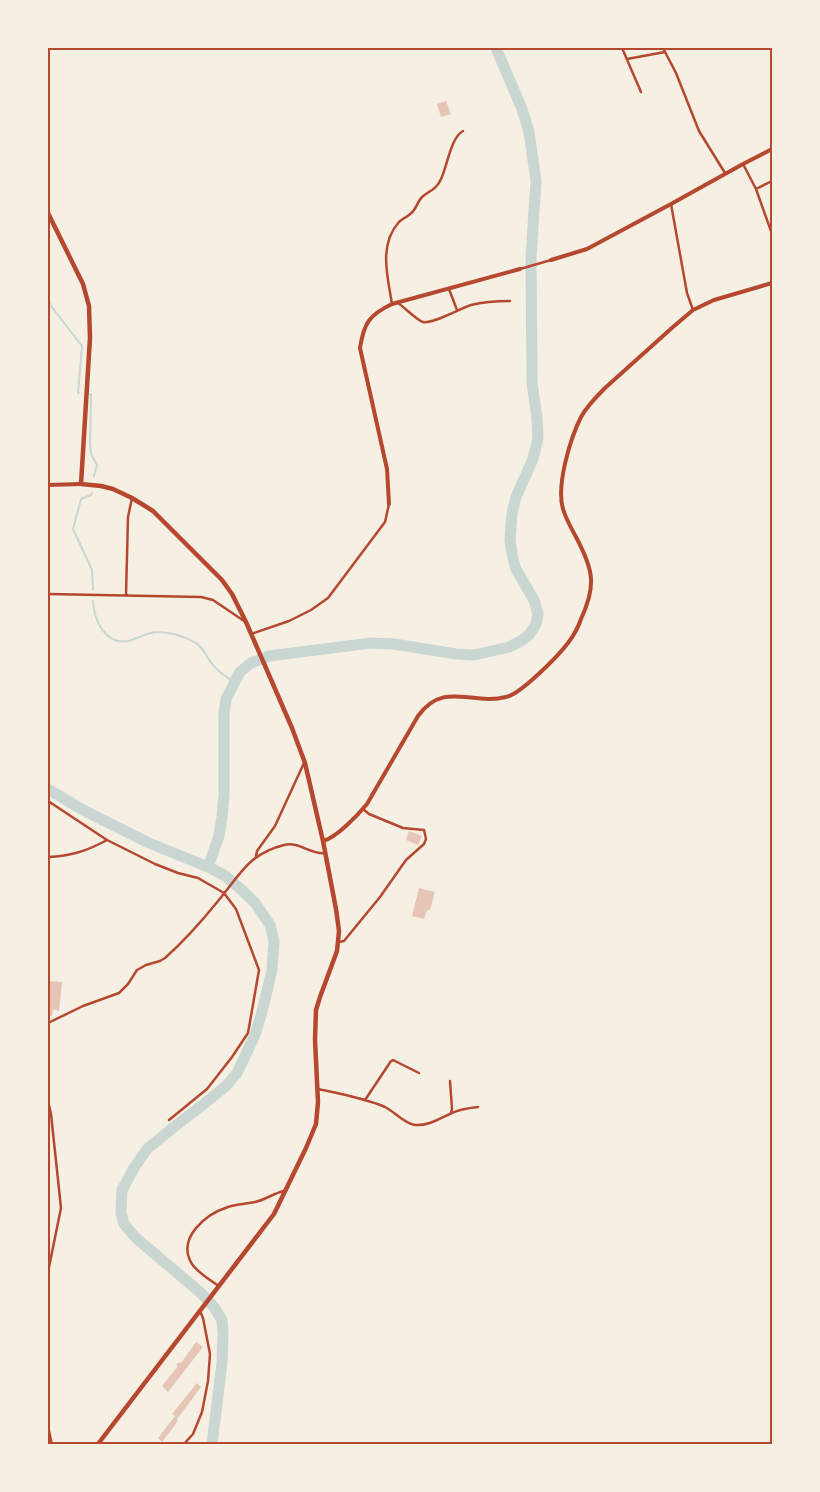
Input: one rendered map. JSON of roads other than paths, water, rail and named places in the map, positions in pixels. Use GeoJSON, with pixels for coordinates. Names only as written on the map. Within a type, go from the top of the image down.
{"type":"FeatureCollection","features":[{"type":"Feature","properties":{"kind":"main road"},"geometry":{"type":"LineString","coordinates":[[551,260],[587,249],[772,149]]}},
{"type":"Feature","properties":{"kind":"main road"},"geometry":{"type":"LineString","coordinates":[[48,213],[83,284],[89,306],[90,338],[81,484]]}},
{"type":"Feature","properties":{"kind":"main road"},"geometry":{"type":"LineString","coordinates":[[389,504],[387,469],[360,348],[363,332],[370,319],[379,310],[392,304],[520,269]]}},
{"type":"Feature","properties":{"kind":"main road"},"geometry":{"type":"LineString","coordinates":[[323,841],[333,836],[363,809],[418,716],[432,701],[450,696],[498,698],[512,695],[519,691],[568,643],[588,604],[591,582],[589,564],[566,516],[560,492],[564,467],[581,417],[596,397],[694,310],[714,300],[772,283]]}},
{"type":"Feature","properties":{"kind":"main road"},"geometry":{"type":"LineString","coordinates":[[48,485],[81,484],[101,486],[132,498],[153,511],[222,580],[232,594],[292,728],[305,763],[338,919],[339,942],[316,1010],[314,1033],[318,1102],[316,1124],[306,1148],[274,1214],[98,1444]]}},
{"type":"Feature","properties":{"kind":"main road"},"geometry":{"type":"LineString","coordinates":[[48,1430],[51,1444]]}},
{"type":"Feature","properties":{"kind":"street"},"geometry":{"type":"LineString","coordinates":[[622,48],[641,92]]}},
{"type":"Feature","properties":{"kind":"street"},"geometry":{"type":"LineString","coordinates":[[663,48],[676,73],[699,131],[725,173]]}},
{"type":"Feature","properties":{"kind":"street"},"geometry":{"type":"LineString","coordinates":[[627,59],[666,52]]}},
{"type":"Feature","properties":{"kind":"street"},"geometry":{"type":"LineString","coordinates":[[392,304],[387,272],[386,249],[392,234],[399,222],[413,212],[420,198],[438,186],[452,147],[459,133],[463,131]]}},
{"type":"Feature","properties":{"kind":"street"},"geometry":{"type":"LineString","coordinates":[[743,164],[756,189],[772,234]]}},
{"type":"Feature","properties":{"kind":"street"},"geometry":{"type":"LineString","coordinates":[[756,189],[772,181]]}},
{"type":"Feature","properties":{"kind":"street"},"geometry":{"type":"LineString","coordinates":[[671,204],[687,293],[694,310]]}},
{"type":"Feature","properties":{"kind":"street"},"geometry":{"type":"LineString","coordinates":[[767,221],[772,219]]}},
{"type":"Feature","properties":{"kind":"street"},"geometry":{"type":"LineString","coordinates":[[520,269],[551,260]]}},
{"type":"Feature","properties":{"kind":"street"},"geometry":{"type":"LineString","coordinates":[[449,289],[457,310]]}},
{"type":"Feature","properties":{"kind":"street"},"geometry":{"type":"LineString","coordinates":[[398,303],[423,322],[440,318],[479,303],[510,301]]}},
{"type":"Feature","properties":{"kind":"street"},"geometry":{"type":"LineString","coordinates":[[126,595],[128,517],[132,498]]}},
{"type":"Feature","properties":{"kind":"street"},"geometry":{"type":"LineString","coordinates":[[252,636],[289,621],[311,610],[328,598],[385,522],[389,504]]}},
{"type":"Feature","properties":{"kind":"street"},"geometry":{"type":"LineString","coordinates":[[48,594],[194,596],[208,598],[246,622]]}},
{"type":"Feature","properties":{"kind":"street"},"geometry":{"type":"LineString","coordinates":[[256,856],[257,851],[275,826],[305,763]]}},
{"type":"Feature","properties":{"kind":"street"},"geometry":{"type":"LineString","coordinates":[[48,800],[107,840],[155,864],[198,878],[224,893],[236,908],[259,970],[248,1033],[207,1089],[169,1120]]}},
{"type":"Feature","properties":{"kind":"street"},"geometry":{"type":"LineString","coordinates":[[339,942],[344,940],[380,897],[406,860],[424,844],[426,839],[424,830],[403,828],[369,814],[363,809]]}},
{"type":"Feature","properties":{"kind":"street"},"geometry":{"type":"LineString","coordinates":[[48,856],[66,856],[89,850],[107,840]]}},
{"type":"Feature","properties":{"kind":"street"},"geometry":{"type":"LineString","coordinates":[[48,1023],[89,1004],[119,993],[140,968],[160,961],[170,954],[256,856],[287,844],[297,845],[320,854],[325,853]]}},
{"type":"Feature","properties":{"kind":"street"},"geometry":{"type":"LineString","coordinates":[[365,1100],[391,1061],[393,1060],[419,1073]]}},
{"type":"Feature","properties":{"kind":"street"},"geometry":{"type":"LineString","coordinates":[[450,1081],[451,1113]]}},
{"type":"Feature","properties":{"kind":"street"},"geometry":{"type":"LineString","coordinates":[[318,1089],[365,1100],[387,1108],[414,1125],[442,1119],[451,1113],[466,1108],[478,1107]]}},
{"type":"Feature","properties":{"kind":"street"},"geometry":{"type":"LineString","coordinates":[[48,1101],[61,1203],[48,1272]]}},
{"type":"Feature","properties":{"kind":"street"},"geometry":{"type":"LineString","coordinates":[[218,1286],[194,1267],[190,1261],[188,1242],[190,1235],[204,1220],[224,1208],[257,1201],[286,1190]]}},
{"type":"Feature","properties":{"kind":"street"},"geometry":{"type":"LineString","coordinates":[[184,1444],[193,1434],[202,1412],[208,1381],[210,1354],[201,1310]]}},
{"type":"Feature","properties":{"kind":"waterway"},"geometry":{"type":"LineString","coordinates":[[208,867],[219,836],[222,817],[224,795],[224,713],[226,699],[240,672],[251,663],[269,656],[371,643],[394,644],[474,655],[509,647],[529,635],[536,624],[538,614],[534,600],[516,569],[510,540],[512,513],[516,497],[533,459],[538,438],[532,382],[531,257],[536,181],[529,132],[522,109],[496,48]]}},
{"type":"Feature","properties":{"kind":"waterway"},"geometry":{"type":"LineString","coordinates":[[48,280],[48,291]]}},
{"type":"Feature","properties":{"kind":"waterway"},"geometry":{"type":"LineString","coordinates":[[48,298],[51,306],[82,346],[79,393]]}},
{"type":"Feature","properties":{"kind":"waterway"},"geometry":{"type":"LineString","coordinates":[[90,394],[90,444],[91,454],[97,465],[94,476]]}},
{"type":"Feature","properties":{"kind":"waterway"},"geometry":{"type":"LineString","coordinates":[[92,493],[81,499],[73,529],[92,570],[93,590]]}},
{"type":"Feature","properties":{"kind":"waterway"},"geometry":{"type":"LineString","coordinates":[[93,601],[98,623],[102,630],[113,639],[128,641],[157,632],[181,636],[203,649],[215,668],[234,682]]}},
{"type":"Feature","properties":{"kind":"waterway"},"geometry":{"type":"LineString","coordinates":[[48,789],[83,810],[149,843],[224,875],[256,904],[270,925],[274,941],[272,970],[255,1035],[237,1073],[226,1086],[147,1149],[122,1190],[121,1213],[124,1224],[136,1238],[201,1293],[214,1307],[222,1320],[222,1363],[212,1444]]}}]}
